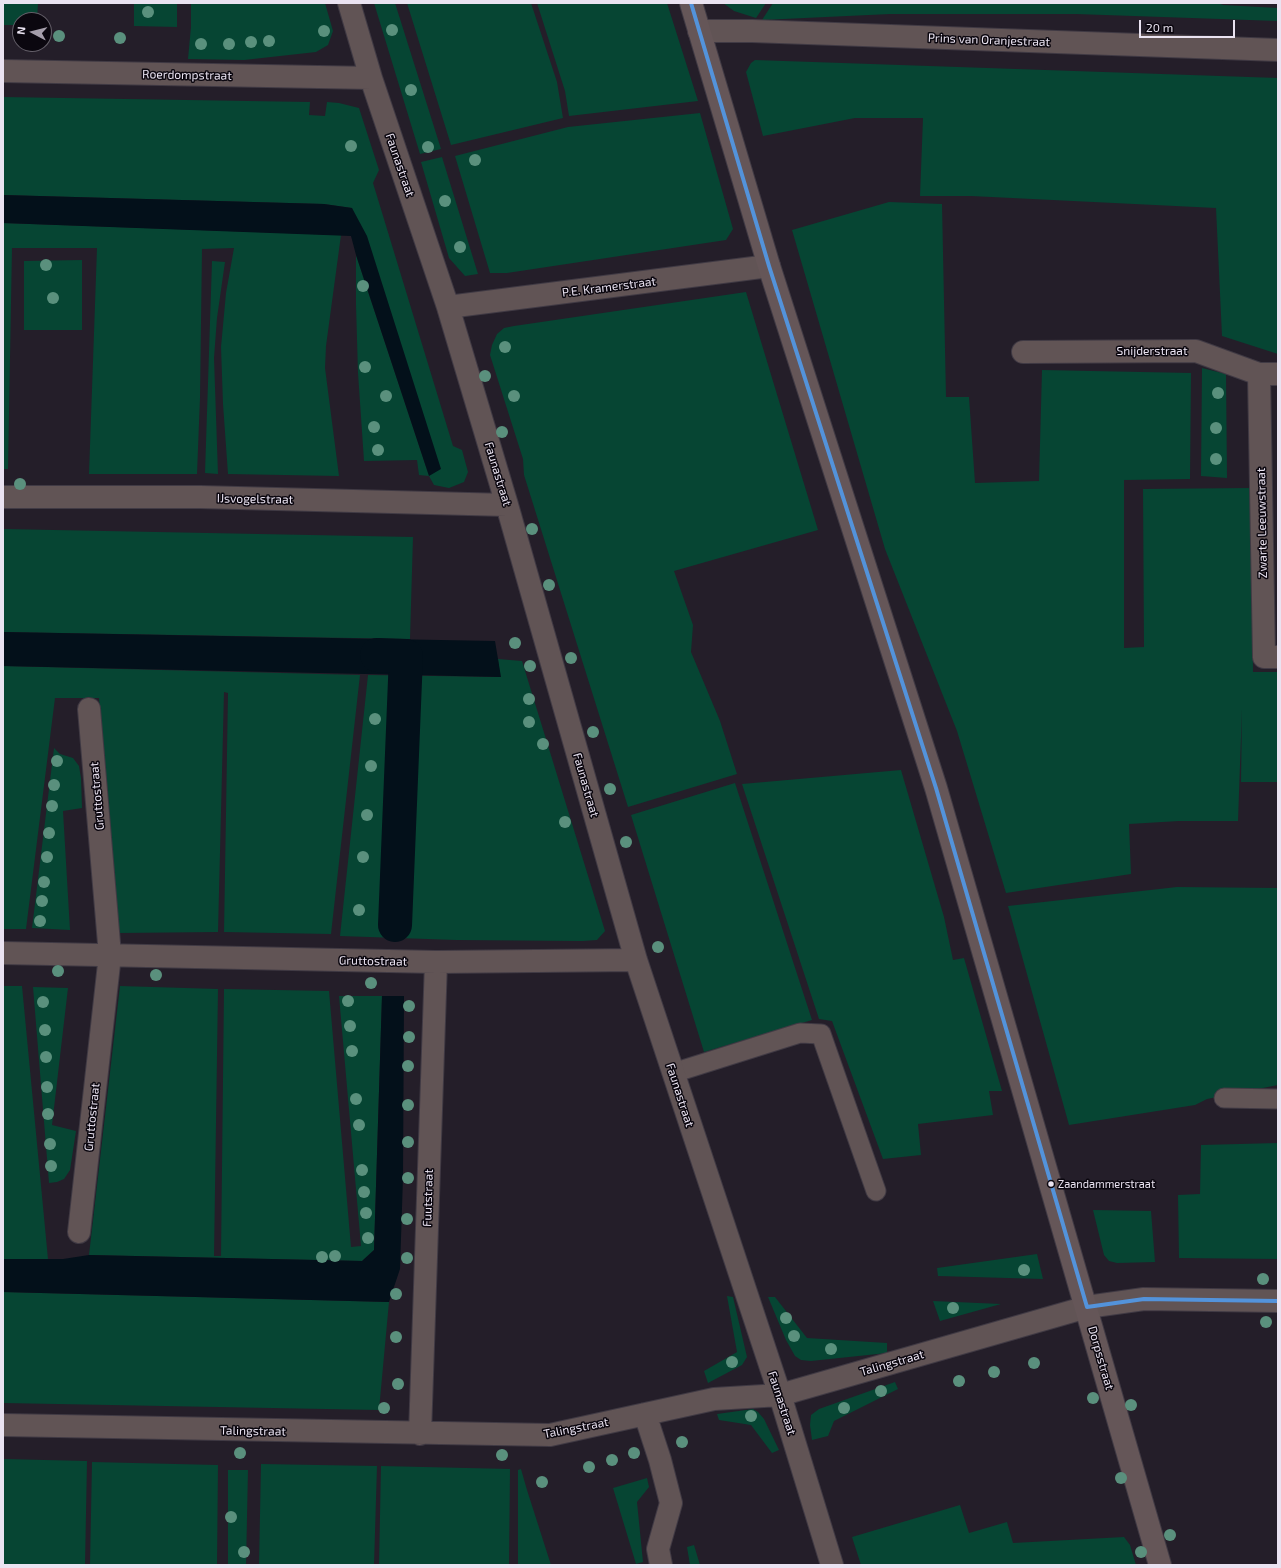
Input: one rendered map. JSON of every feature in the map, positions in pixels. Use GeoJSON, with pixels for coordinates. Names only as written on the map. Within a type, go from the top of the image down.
{"type":"FeatureCollection","features":[{"type":"Feature","properties":{"kind":"street","name":"Faunastraat"},"geometry":{"type":"LineString","coordinates":[[349,3],[372,78],[448,307],[507,505],[636,960],[780,1395],[832,1565]]}},
{"type":"Feature","properties":{"kind":"street","name":"Dorpsstraat"},"geometry":{"type":"LineString","coordinates":[[691,3],[769,266],[936,788],[1160,1565]]}},
{"type":"Feature","properties":{"kind":"street","name":"Prins van Oranjestraat"},"geometry":{"type":"LineString","coordinates":[[699,31],[752,31],[1278,50]]}},
{"type":"Feature","properties":{"kind":"street","name":"Roerdompstraat"},"geometry":{"type":"LineString","coordinates":[[3,71],[372,78]]}},
{"type":"Feature","properties":{"kind":"street","name":"P.E. Kramerstraat"},"geometry":{"type":"LineString","coordinates":[[448,307],[769,266]]}},
{"type":"Feature","properties":{"kind":"street","name":"Snijderstraat"},"geometry":{"type":"LineString","coordinates":[[1023,352],[1196,351],[1268,374]]}},
{"type":"Feature","properties":{"kind":"street","name":"Zwarte Leeuwstraat"},"geometry":{"type":"LineString","coordinates":[[1268,374],[1264,657],[1278,657]]}},
{"type":"Feature","properties":{"kind":"street","name":"IJsvogelstraat"},"geometry":{"type":"LineString","coordinates":[[3,496],[200,497],[507,505]]}},
{"type":"Feature","properties":{"kind":"street","name":"Gruttostraat"},"geometry":{"type":"LineString","coordinates":[[79,1232],[110,955],[89,710]]}},
{"type":"Feature","properties":{"kind":"street","name":"Gruttostraat"},"geometry":{"type":"LineString","coordinates":[[3,953],[436,962],[636,960]]}},
{"type":"Feature","properties":{"kind":"street","name":"Fuutstraat"},"geometry":{"type":"LineString","coordinates":[[420,1434],[436,962]]}},
{"type":"Feature","properties":{"kind":"street"},"geometry":{"type":"LineString","coordinates":[[1087,1308],[1144,1299],[1278,1301]]}},
{"type":"Feature","properties":{"kind":"street","name":"Talingstraat"},"geometry":{"type":"LineString","coordinates":[[3,1425],[550,1436],[714,1399],[780,1395],[1087,1308]]}},
{"type":"Feature","properties":{"kind":"street"},"geometry":{"type":"LineString","coordinates":[[645,1414],[660,1460],[671,1503],[658,1549],[661,1565]]}},
{"type":"Feature","properties":{"kind":"lane"},"geometry":{"type":"LineString","coordinates":[[673,1073],[800,1033],[821,1034],[876,1192]]}},
{"type":"Feature","properties":{"kind":"lane"},"geometry":{"type":"LineString","coordinates":[[1224,1098],[1278,1098]]}},
{"type":"Feature","properties":{"kind":"green space"},"geometry":{"type":"Polygon","coordinates":[[[3,3],[38,3],[37,12],[12,12],[12,25],[3,25],[3,3]]]}},
{"type":"Feature","properties":{"kind":"green space"},"geometry":{"type":"Polygon","coordinates":[[[134,3],[177,3],[177,27],[134,26],[134,3]]]}},
{"type":"Feature","properties":{"kind":"green space"},"geometry":{"type":"Polygon","coordinates":[[[191,3],[325,3],[333,31],[328,45],[316,52],[244,60],[188,59],[191,27],[191,3]]]}},
{"type":"Feature","properties":{"kind":"green space"},"geometry":{"type":"Polygon","coordinates":[[[374,3],[395,3],[441,149],[420,154],[374,3]]]}},
{"type":"Feature","properties":{"kind":"green space"},"geometry":{"type":"Polygon","coordinates":[[[407,3],[531,3],[557,82],[563,118],[451,145],[407,3]]]}},
{"type":"Feature","properties":{"kind":"green space"},"geometry":{"type":"Polygon","coordinates":[[[537,3],[667,3],[698,101],[569,116],[565,91],[537,3]]]}},
{"type":"Feature","properties":{"kind":"green space"},"geometry":{"type":"Polygon","coordinates":[[[723,3],[766,3],[756,18],[734,11],[723,3]]]}},
{"type":"Feature","properties":{"kind":"green space"},"geometry":{"type":"Polygon","coordinates":[[[773,3],[1218,3],[1223,5],[1278,8],[1278,21],[1076,14],[890,14],[762,20],[773,3]]]}},
{"type":"Feature","properties":{"kind":"green space"},"geometry":{"type":"Polygon","coordinates":[[[755,60],[1278,78],[1278,354],[1222,336],[1216,208],[971,196],[920,196],[923,118],[855,118],[763,136],[746,72],[751,63],[755,60]]]}},
{"type":"Feature","properties":{"kind":"green space"},"geometry":{"type":"Polygon","coordinates":[[[3,97],[310,102],[309,115],[325,116],[327,102],[339,103],[359,108],[379,170],[373,183],[453,446],[462,450],[468,472],[464,482],[449,488],[434,485],[429,476],[352,208],[324,204],[3,195],[3,97]]]}},
{"type":"Feature","properties":{"kind":"green space"},"geometry":{"type":"Polygon","coordinates":[[[700,113],[733,229],[726,240],[507,273],[490,273],[455,156],[568,127],[700,113]]]}},
{"type":"Feature","properties":{"kind":"green space"},"geometry":{"type":"Polygon","coordinates":[[[442,157],[478,274],[465,276],[449,258],[421,162],[442,157]]]}},
{"type":"Feature","properties":{"kind":"green space"},"geometry":{"type":"Polygon","coordinates":[[[889,202],[942,204],[946,397],[969,397],[975,483],[1039,481],[1042,370],[1191,373],[1190,479],[1124,480],[1124,648],[1144,647],[1143,489],[1251,488],[1253,672],[1278,672],[1278,782],[1241,782],[1242,709],[1238,821],[1179,821],[1129,824],[1131,874],[1006,893],[957,731],[885,549],[792,230],[889,202]]]}},
{"type":"Feature","properties":{"kind":"green space"},"geometry":{"type":"Polygon","coordinates":[[[3,223],[341,235],[326,346],[325,368],[339,476],[228,474],[221,347],[226,293],[234,248],[202,249],[200,398],[197,474],[89,474],[97,248],[12,248],[8,469],[3,469],[3,223]]]}},
{"type":"Feature","properties":{"kind":"green space"},"geometry":{"type":"Polygon","coordinates":[[[356,255],[429,476],[419,475],[417,460],[364,461],[358,373],[356,255]]]}},
{"type":"Feature","properties":{"kind":"green space"},"geometry":{"type":"Polygon","coordinates":[[[82,260],[82,330],[24,330],[24,261],[82,260]]]}},
{"type":"Feature","properties":{"kind":"green space"},"geometry":{"type":"Polygon","coordinates":[[[212,261],[225,262],[217,318],[214,358],[218,474],[205,473],[212,261]]]}},
{"type":"Feature","properties":{"kind":"green space"},"geometry":{"type":"Polygon","coordinates":[[[746,292],[818,530],[674,571],[693,625],[691,652],[720,721],[737,774],[628,807],[524,475],[523,459],[490,355],[492,345],[497,334],[504,328],[746,292]]]}},
{"type":"Feature","properties":{"kind":"green space"},"geometry":{"type":"Polygon","coordinates":[[[1202,368],[1226,374],[1227,478],[1201,476],[1202,368]]]}},
{"type":"Feature","properties":{"kind":"green space"},"geometry":{"type":"Polygon","coordinates":[[[3,529],[413,537],[410,639],[3,632],[3,529]]]}},
{"type":"Feature","properties":{"kind":"green space"},"geometry":{"type":"Polygon","coordinates":[[[498,659],[522,661],[605,931],[597,940],[582,941],[456,940],[340,936],[368,675],[500,677],[498,659]]]}},
{"type":"Feature","properties":{"kind":"green space"},"geometry":{"type":"Polygon","coordinates":[[[3,666],[360,675],[331,934],[224,932],[228,693],[224,692],[218,932],[119,933],[99,698],[55,698],[26,929],[3,929],[3,666]]]}},
{"type":"Feature","properties":{"kind":"green space"},"geometry":{"type":"Polygon","coordinates":[[[54,748],[60,754],[73,758],[79,766],[81,778],[82,808],[63,811],[70,930],[32,928],[54,748]]]}},
{"type":"Feature","properties":{"kind":"green space"},"geometry":{"type":"Polygon","coordinates":[[[901,770],[944,917],[953,960],[964,958],[1002,1091],[989,1091],[993,1115],[918,1124],[921,1155],[883,1159],[832,1021],[819,1019],[742,784],[901,770]]]}},
{"type":"Feature","properties":{"kind":"green space"},"geometry":{"type":"Polygon","coordinates":[[[735,783],[812,1020],[704,1052],[631,815],[735,783]]]}},
{"type":"Feature","properties":{"kind":"green space"},"geometry":{"type":"Polygon","coordinates":[[[1177,887],[1278,888],[1278,1085],[1207,1099],[1195,1105],[1069,1125],[1008,906],[1177,887]]]}},
{"type":"Feature","properties":{"kind":"green space"},"geometry":{"type":"Polygon","coordinates":[[[3,986],[22,986],[48,1259],[3,1259],[3,986]]]}},
{"type":"Feature","properties":{"kind":"green space"},"geometry":{"type":"Polygon","coordinates":[[[120,986],[218,989],[214,1256],[221,1256],[224,989],[329,991],[351,1247],[361,1246],[339,996],[382,996],[374,1250],[362,1261],[89,1255],[120,986]]]}},
{"type":"Feature","properties":{"kind":"green space"},"geometry":{"type":"Polygon","coordinates":[[[33,987],[68,988],[52,1125],[76,1131],[70,1170],[64,1179],[49,1183],[33,987]]]}},
{"type":"Feature","properties":{"kind":"green space"},"geometry":{"type":"Polygon","coordinates":[[[1278,1143],[1278,1259],[1179,1258],[1178,1195],[1200,1194],[1201,1145],[1278,1143]]]}},
{"type":"Feature","properties":{"kind":"green space"},"geometry":{"type":"Polygon","coordinates":[[[1093,1210],[1151,1211],[1155,1262],[1117,1263],[1109,1261],[1104,1255],[1093,1210]]]}},
{"type":"Feature","properties":{"kind":"green space"},"geometry":{"type":"Polygon","coordinates":[[[1037,1254],[1043,1279],[938,1276],[937,1268],[1037,1254]]]}},
{"type":"Feature","properties":{"kind":"green space"},"geometry":{"type":"Polygon","coordinates":[[[3,1292],[389,1302],[379,1410],[3,1403],[3,1292]]]}},
{"type":"Feature","properties":{"kind":"green space"},"geometry":{"type":"Polygon","coordinates":[[[727,1296],[733,1297],[747,1357],[742,1365],[708,1383],[704,1371],[737,1352],[727,1296]]]}},
{"type":"Feature","properties":{"kind":"green space"},"geometry":{"type":"Polygon","coordinates":[[[768,1297],[775,1297],[807,1338],[887,1343],[887,1353],[811,1361],[801,1360],[795,1356],[786,1340],[768,1297]]]}},
{"type":"Feature","properties":{"kind":"green space"},"geometry":{"type":"Polygon","coordinates":[[[933,1301],[1001,1304],[940,1321],[933,1301]]]}},
{"type":"Feature","properties":{"kind":"green space"},"geometry":{"type":"Polygon","coordinates":[[[895,1382],[898,1389],[834,1421],[828,1436],[812,1440],[810,1425],[811,1415],[819,1409],[895,1382]]]}},
{"type":"Feature","properties":{"kind":"green space"},"geometry":{"type":"Polygon","coordinates":[[[753,1409],[764,1419],[779,1450],[772,1453],[751,1425],[719,1420],[717,1414],[753,1409]]]}},
{"type":"Feature","properties":{"kind":"green space"},"geometry":{"type":"Polygon","coordinates":[[[3,1459],[87,1461],[85,1565],[3,1565],[3,1459]]]}},
{"type":"Feature","properties":{"kind":"green space"},"geometry":{"type":"Polygon","coordinates":[[[92,1462],[218,1465],[217,1565],[90,1565],[92,1462]]]}},
{"type":"Feature","properties":{"kind":"green space"},"geometry":{"type":"Polygon","coordinates":[[[261,1464],[377,1466],[374,1565],[259,1565],[261,1464]]]}},
{"type":"Feature","properties":{"kind":"green space"},"geometry":{"type":"Polygon","coordinates":[[[381,1466],[510,1469],[509,1565],[379,1565],[381,1466]]]}},
{"type":"Feature","properties":{"kind":"green space"},"geometry":{"type":"Polygon","coordinates":[[[521,1469],[551,1565],[518,1565],[518,1470],[521,1469]]]}},
{"type":"Feature","properties":{"kind":"green space"},"geometry":{"type":"Polygon","coordinates":[[[228,1470],[248,1470],[246,1565],[228,1565],[228,1470]]]}},
{"type":"Feature","properties":{"kind":"green space"},"geometry":{"type":"Polygon","coordinates":[[[647,1478],[649,1487],[637,1502],[643,1562],[636,1564],[613,1488],[647,1478]]]}},
{"type":"Feature","properties":{"kind":"green space"},"geometry":{"type":"Polygon","coordinates":[[[960,1505],[969,1533],[1007,1522],[1013,1543],[1124,1537],[1130,1545],[1136,1565],[861,1565],[852,1537],[960,1505]]]}},
{"type":"Feature","properties":{"kind":"green space"},"geometry":{"type":"Polygon","coordinates":[[[694,1545],[700,1565],[690,1565],[687,1547],[694,1545]]]}},
{"type":"Feature","properties":{"kind":"shaded area"},"geometry":{"type":"Polygon","coordinates":[[[3,195],[324,204],[352,208],[367,236],[441,469],[429,476],[351,236],[3,223],[3,195]]]}},
{"type":"Feature","properties":{"kind":"shaded area"},"geometry":{"type":"Polygon","coordinates":[[[3,632],[495,641],[501,677],[3,666],[3,632]]]}},
{"type":"Feature","properties":{"kind":"shaded area"},"geometry":{"type":"Polygon","coordinates":[[[382,996],[404,996],[403,1177],[400,1269],[389,1302],[3,1292],[3,1259],[63,1259],[89,1255],[362,1261],[374,1250],[382,996]]]}},
{"type":"Feature","properties":{"kind":"waterway"},"geometry":{"type":"LineString","coordinates":[[377,655],[406,656],[395,925]]}},
{"type":"Feature","properties":{"kind":"transit line"},"geometry":{"type":"LineString","coordinates":[[691,3],[769,266],[936,788],[1087,1307]]}},
{"type":"Feature","properties":{"kind":"transit line"},"geometry":{"type":"LineString","coordinates":[[1087,1307],[1144,1299],[1278,1301]]}},
{"type":"Feature","properties":{"kind":"place","name":"Zaandammerstraat"},"geometry":{"type":"Point","coordinates":[1051,1184]}}]}
